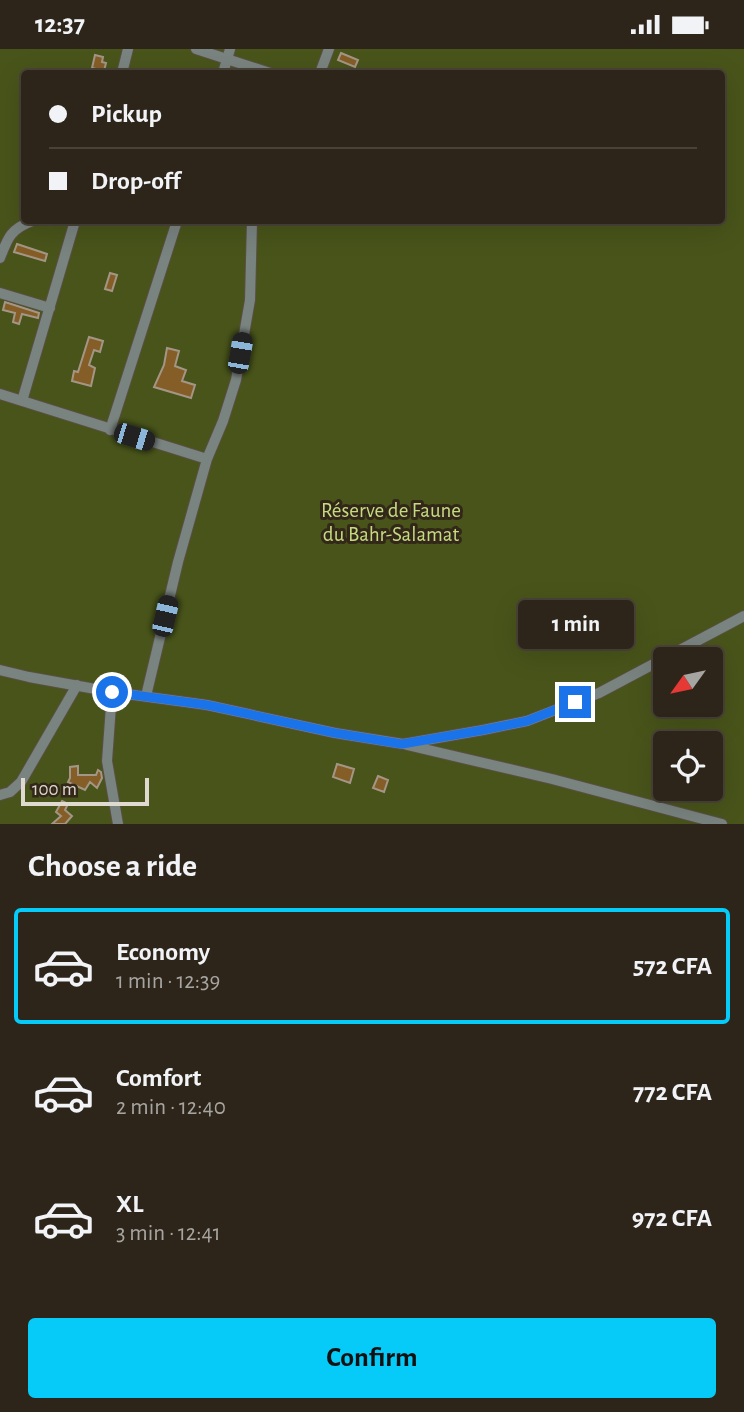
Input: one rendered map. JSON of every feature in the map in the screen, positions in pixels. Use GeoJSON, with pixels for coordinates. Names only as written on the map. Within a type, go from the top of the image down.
{"type":"FeatureCollection","features":[{"type":"Feature","properties":{"kind":"street"},"geometry":{"type":"LineString","coordinates":[[123,70],[128,49]]}},
{"type":"Feature","properties":{"kind":"street"},"geometry":{"type":"LineString","coordinates":[[196,49],[229,54],[264,70]]}},
{"type":"Feature","properties":{"kind":"street"},"geometry":{"type":"LineString","coordinates":[[321,70],[329,49]]}},
{"type":"Feature","properties":{"kind":"street"},"geometry":{"type":"LineString","coordinates":[[0,258],[14,229],[25,224]]}},
{"type":"Feature","properties":{"kind":"street"},"geometry":{"type":"LineString","coordinates":[[22,401],[74,224]]}},
{"type":"Feature","properties":{"kind":"street"},"geometry":{"type":"LineString","coordinates":[[110,430],[176,224]]}},
{"type":"Feature","properties":{"kind":"street"},"geometry":{"type":"LineString","coordinates":[[146,696],[178,562],[207,459],[236,380],[250,300],[252,224]]}},
{"type":"Feature","properties":{"kind":"street"},"geometry":{"type":"LineString","coordinates":[[0,293],[50,308]]}},
{"type":"Feature","properties":{"kind":"street"},"geometry":{"type":"LineString","coordinates":[[0,394],[207,459]]}},
{"type":"Feature","properties":{"kind":"street"},"geometry":{"type":"LineString","coordinates":[[402,744],[527,721],[599,693],[744,616]]}},
{"type":"Feature","properties":{"kind":"street"},"geometry":{"type":"LineString","coordinates":[[0,670],[112,692],[207,705],[335,733],[402,744],[565,782],[722,824]]}},
{"type":"Feature","properties":{"kind":"street"},"geometry":{"type":"LineString","coordinates":[[0,795],[10,792],[22,782],[77,685]]}},
{"type":"Feature","properties":{"kind":"street"},"geometry":{"type":"LineString","coordinates":[[112,692],[107,761],[118,824]]}},
{"type":"Feature","properties":{"kind":"green space","name":"Réserve de Faune du Bahr-Salamat"},"geometry":{"type":"Polygon","coordinates":[[[0,49],[744,49],[744,824],[0,824],[0,49]]]}},
{"type":"Feature","properties":{"kind":"building"},"geometry":{"type":"Polygon","coordinates":[[[341,53],[358,60],[355,67],[338,60],[341,53]]]}},
{"type":"Feature","properties":{"kind":"building"},"geometry":{"type":"Polygon","coordinates":[[[95,55],[103,57],[102,62],[106,63],[104,70],[92,68],[95,55]]]}},
{"type":"Feature","properties":{"kind":"building"},"geometry":{"type":"Polygon","coordinates":[[[17,244],[47,254],[45,261],[14,252],[17,244]]]}},
{"type":"Feature","properties":{"kind":"building"},"geometry":{"type":"Polygon","coordinates":[[[110,273],[117,275],[112,291],[105,289],[110,273]]]}},
{"type":"Feature","properties":{"kind":"building"},"geometry":{"type":"Polygon","coordinates":[[[5,302],[39,313],[38,318],[22,314],[19,324],[13,322],[15,313],[3,310],[5,302]]]}},
{"type":"Feature","properties":{"kind":"building"},"geometry":{"type":"Polygon","coordinates":[[[89,337],[103,341],[100,352],[94,350],[89,365],[95,368],[91,386],[72,381],[74,371],[78,372],[89,337]]]}},
{"type":"Feature","properties":{"kind":"building"},"geometry":{"type":"Polygon","coordinates":[[[167,348],[179,351],[175,366],[186,370],[182,381],[195,385],[191,398],[154,387],[164,365],[167,348]]]}},
{"type":"Feature","properties":{"kind":"building"},"geometry":{"type":"Polygon","coordinates":[[[337,764],[354,769],[350,783],[333,777],[337,764]]]}},
{"type":"Feature","properties":{"kind":"building"},"geometry":{"type":"Polygon","coordinates":[[[78,766],[78,775],[96,775],[98,770],[101,772],[102,778],[97,788],[90,782],[85,790],[68,782],[70,767],[78,766]]]}},
{"type":"Feature","properties":{"kind":"building"},"geometry":{"type":"Polygon","coordinates":[[[378,776],[388,780],[384,792],[373,788],[378,776]]]}},
{"type":"Feature","properties":{"kind":"building"},"geometry":{"type":"Polygon","coordinates":[[[62,801],[68,804],[65,810],[72,816],[65,824],[52,824],[61,816],[56,812],[62,801]]]}},
{"type":"Feature","properties":{"kind":"route"},"geometry":{"type":"LineString","coordinates":[[112,692],[207,705],[335,733],[402,744],[527,721],[575,702]]}}]}
